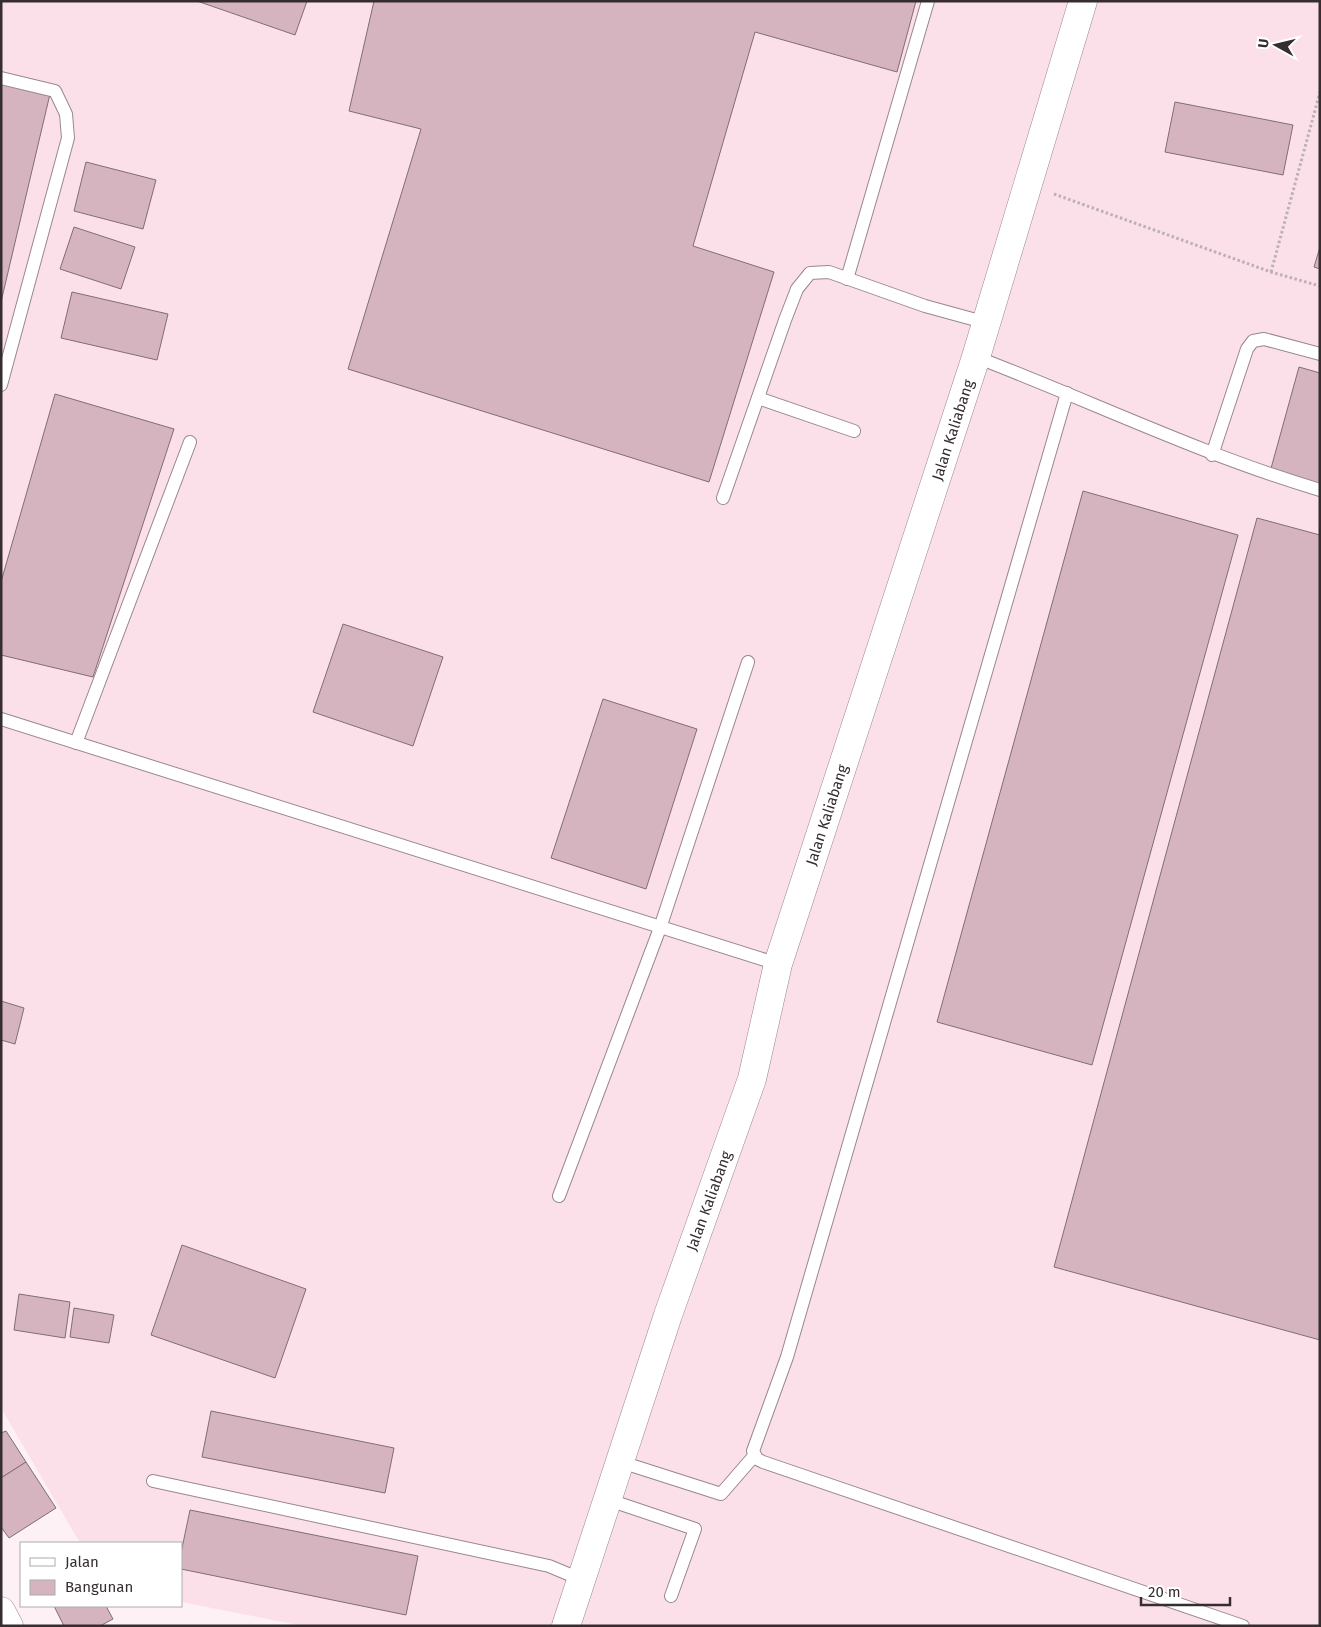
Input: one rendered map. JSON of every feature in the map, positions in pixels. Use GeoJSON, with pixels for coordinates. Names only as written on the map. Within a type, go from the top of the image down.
{"type":"FeatureCollection","features":[{"type":"Feature","properties":{"kind":"main road","name":"Jalan Kaliabang"},"geometry":{"type":"LineString","coordinates":[[566,1626],[606,1499],[621,1462],[668,1315],[752,1079],[778,964],[976,357],[1083,1]]}},
{"type":"Feature","properties":{"kind":"main road"},"geometry":{"type":"LineString","coordinates":[[1,1611],[9,1626]]}},
{"type":"Feature","properties":{"kind":"lane"},"geometry":{"type":"LineString","coordinates":[[847,279],[928,1]]}},
{"type":"Feature","properties":{"kind":"lane"},"geometry":{"type":"LineString","coordinates":[[1,78],[55,91],[66,114],[68,138],[1,385]]}},
{"type":"Feature","properties":{"kind":"lane"},"geometry":{"type":"LineString","coordinates":[[723,498],[797,289],[810,273],[830,272],[925,306],[986,323]]}},
{"type":"Feature","properties":{"kind":"lane"},"geometry":{"type":"LineString","coordinates":[[1212,455],[1247,349],[1253,341],[1264,339],[1320,354]]}},
{"type":"Feature","properties":{"kind":"lane"},"geometry":{"type":"LineString","coordinates":[[976,357],[1067,393],[1212,455],[1320,490]]}},
{"type":"Feature","properties":{"kind":"lane"},"geometry":{"type":"LineString","coordinates":[[621,1462],[721,1494],[754,1456],[753,1447],[790,1348],[1067,393]]}},
{"type":"Feature","properties":{"kind":"lane"},"geometry":{"type":"LineString","coordinates":[[758,398],[854,432]]}},
{"type":"Feature","properties":{"kind":"lane"},"geometry":{"type":"LineString","coordinates":[[76,743],[190,442]]}},
{"type":"Feature","properties":{"kind":"lane"},"geometry":{"type":"LineString","coordinates":[[559,1196],[660,928],[748,662]]}},
{"type":"Feature","properties":{"kind":"lane"},"geometry":{"type":"LineString","coordinates":[[1,719],[778,964]]}},
{"type":"Feature","properties":{"kind":"lane"},"geometry":{"type":"LineString","coordinates":[[754,1456],[763,1462],[1244,1626]]}},
{"type":"Feature","properties":{"kind":"lane"},"geometry":{"type":"LineString","coordinates":[[153,1481],[549,1566],[580,1579]]}},
{"type":"Feature","properties":{"kind":"lane"},"geometry":{"type":"LineString","coordinates":[[606,1499],[695,1529],[671,1596]]}},
{"type":"Feature","properties":{"kind":"path"},"geometry":{"type":"LineString","coordinates":[[1271,272],[1320,92]]}},
{"type":"Feature","properties":{"kind":"path"},"geometry":{"type":"LineString","coordinates":[[1027,185],[1271,272],[1320,286]]}},
{"type":"Feature","properties":{"kind":"shaded area"},"geometry":{"type":"Polygon","coordinates":[[[1,1],[1320,1],[1320,1626],[303,1626],[182,1602],[182,1542],[79,1542],[1,1408],[1,1]]]}},
{"type":"Feature","properties":{"kind":"building"},"geometry":{"type":"Polygon","coordinates":[[[197,1],[307,1],[295,35],[197,1]]]}},
{"type":"Feature","properties":{"kind":"building"},"geometry":{"type":"Polygon","coordinates":[[[374,1],[916,1],[897,72],[755,32],[693,246],[774,272],[709,482],[348,369],[421,129],[349,111],[374,1]]]}},
{"type":"Feature","properties":{"kind":"building"},"geometry":{"type":"Polygon","coordinates":[[[1,82],[50,94],[1,302],[1,82]]]}},
{"type":"Feature","properties":{"kind":"building"},"geometry":{"type":"Polygon","coordinates":[[[1175,102],[1293,125],[1283,175],[1165,152],[1175,102]]]}},
{"type":"Feature","properties":{"kind":"building"},"geometry":{"type":"Polygon","coordinates":[[[86,162],[156,180],[143,229],[74,211],[86,162]]]}},
{"type":"Feature","properties":{"kind":"building"},"geometry":{"type":"Polygon","coordinates":[[[74,227],[135,247],[121,289],[60,269],[74,227]]]}},
{"type":"Feature","properties":{"kind":"building"},"geometry":{"type":"Polygon","coordinates":[[[1320,247],[1320,269],[1314,267],[1320,247]]]}},
{"type":"Feature","properties":{"kind":"building"},"geometry":{"type":"Polygon","coordinates":[[[72,292],[168,314],[157,360],[61,338],[72,292]]]}},
{"type":"Feature","properties":{"kind":"building"},"geometry":{"type":"Polygon","coordinates":[[[1299,367],[1320,373],[1320,486],[1270,472],[1299,367]]]}},
{"type":"Feature","properties":{"kind":"building"},"geometry":{"type":"Polygon","coordinates":[[[55,394],[174,429],[93,677],[1,655],[1,582],[55,394]]]}},
{"type":"Feature","properties":{"kind":"building"},"geometry":{"type":"Polygon","coordinates":[[[1083,491],[1238,535],[1092,1065],[937,1022],[1083,491]]]}},
{"type":"Feature","properties":{"kind":"building"},"geometry":{"type":"Polygon","coordinates":[[[1257,518],[1320,535],[1320,1340],[1054,1267],[1257,518]]]}},
{"type":"Feature","properties":{"kind":"building"},"geometry":{"type":"Polygon","coordinates":[[[343,624],[443,657],[413,746],[313,712],[343,624]]]}},
{"type":"Feature","properties":{"kind":"building"},"geometry":{"type":"Polygon","coordinates":[[[603,699],[697,729],[646,889],[551,858],[603,699]]]}},
{"type":"Feature","properties":{"kind":"building"},"geometry":{"type":"Polygon","coordinates":[[[1,1001],[24,1008],[15,1044],[1,1040],[1,1001]]]}},
{"type":"Feature","properties":{"kind":"building"},"geometry":{"type":"Polygon","coordinates":[[[182,1245],[306,1289],[275,1378],[151,1335],[182,1245]]]}},
{"type":"Feature","properties":{"kind":"building"},"geometry":{"type":"Polygon","coordinates":[[[19,1294],[70,1302],[65,1338],[14,1330],[19,1294]]]}},
{"type":"Feature","properties":{"kind":"building"},"geometry":{"type":"Polygon","coordinates":[[[74,1308],[114,1315],[109,1343],[70,1337],[74,1308]]]}},
{"type":"Feature","properties":{"kind":"building"},"geometry":{"type":"Polygon","coordinates":[[[211,1411],[394,1448],[385,1493],[202,1457],[211,1411]]]}},
{"type":"Feature","properties":{"kind":"building"},"geometry":{"type":"Polygon","coordinates":[[[6,1431],[26,1462],[1,1478],[1,1433],[6,1431]]]}},
{"type":"Feature","properties":{"kind":"building"},"geometry":{"type":"Polygon","coordinates":[[[26,1462],[56,1508],[9,1538],[1,1527],[1,1478],[26,1462]]]}},
{"type":"Feature","properties":{"kind":"building"},"geometry":{"type":"Polygon","coordinates":[[[190,1510],[418,1556],[406,1615],[182,1569],[182,1548],[190,1510]]]}},
{"type":"Feature","properties":{"kind":"building"},"geometry":{"type":"Polygon","coordinates":[[[54,1607],[107,1607],[113,1619],[100,1626],[64,1626],[54,1607]]]}}]}
